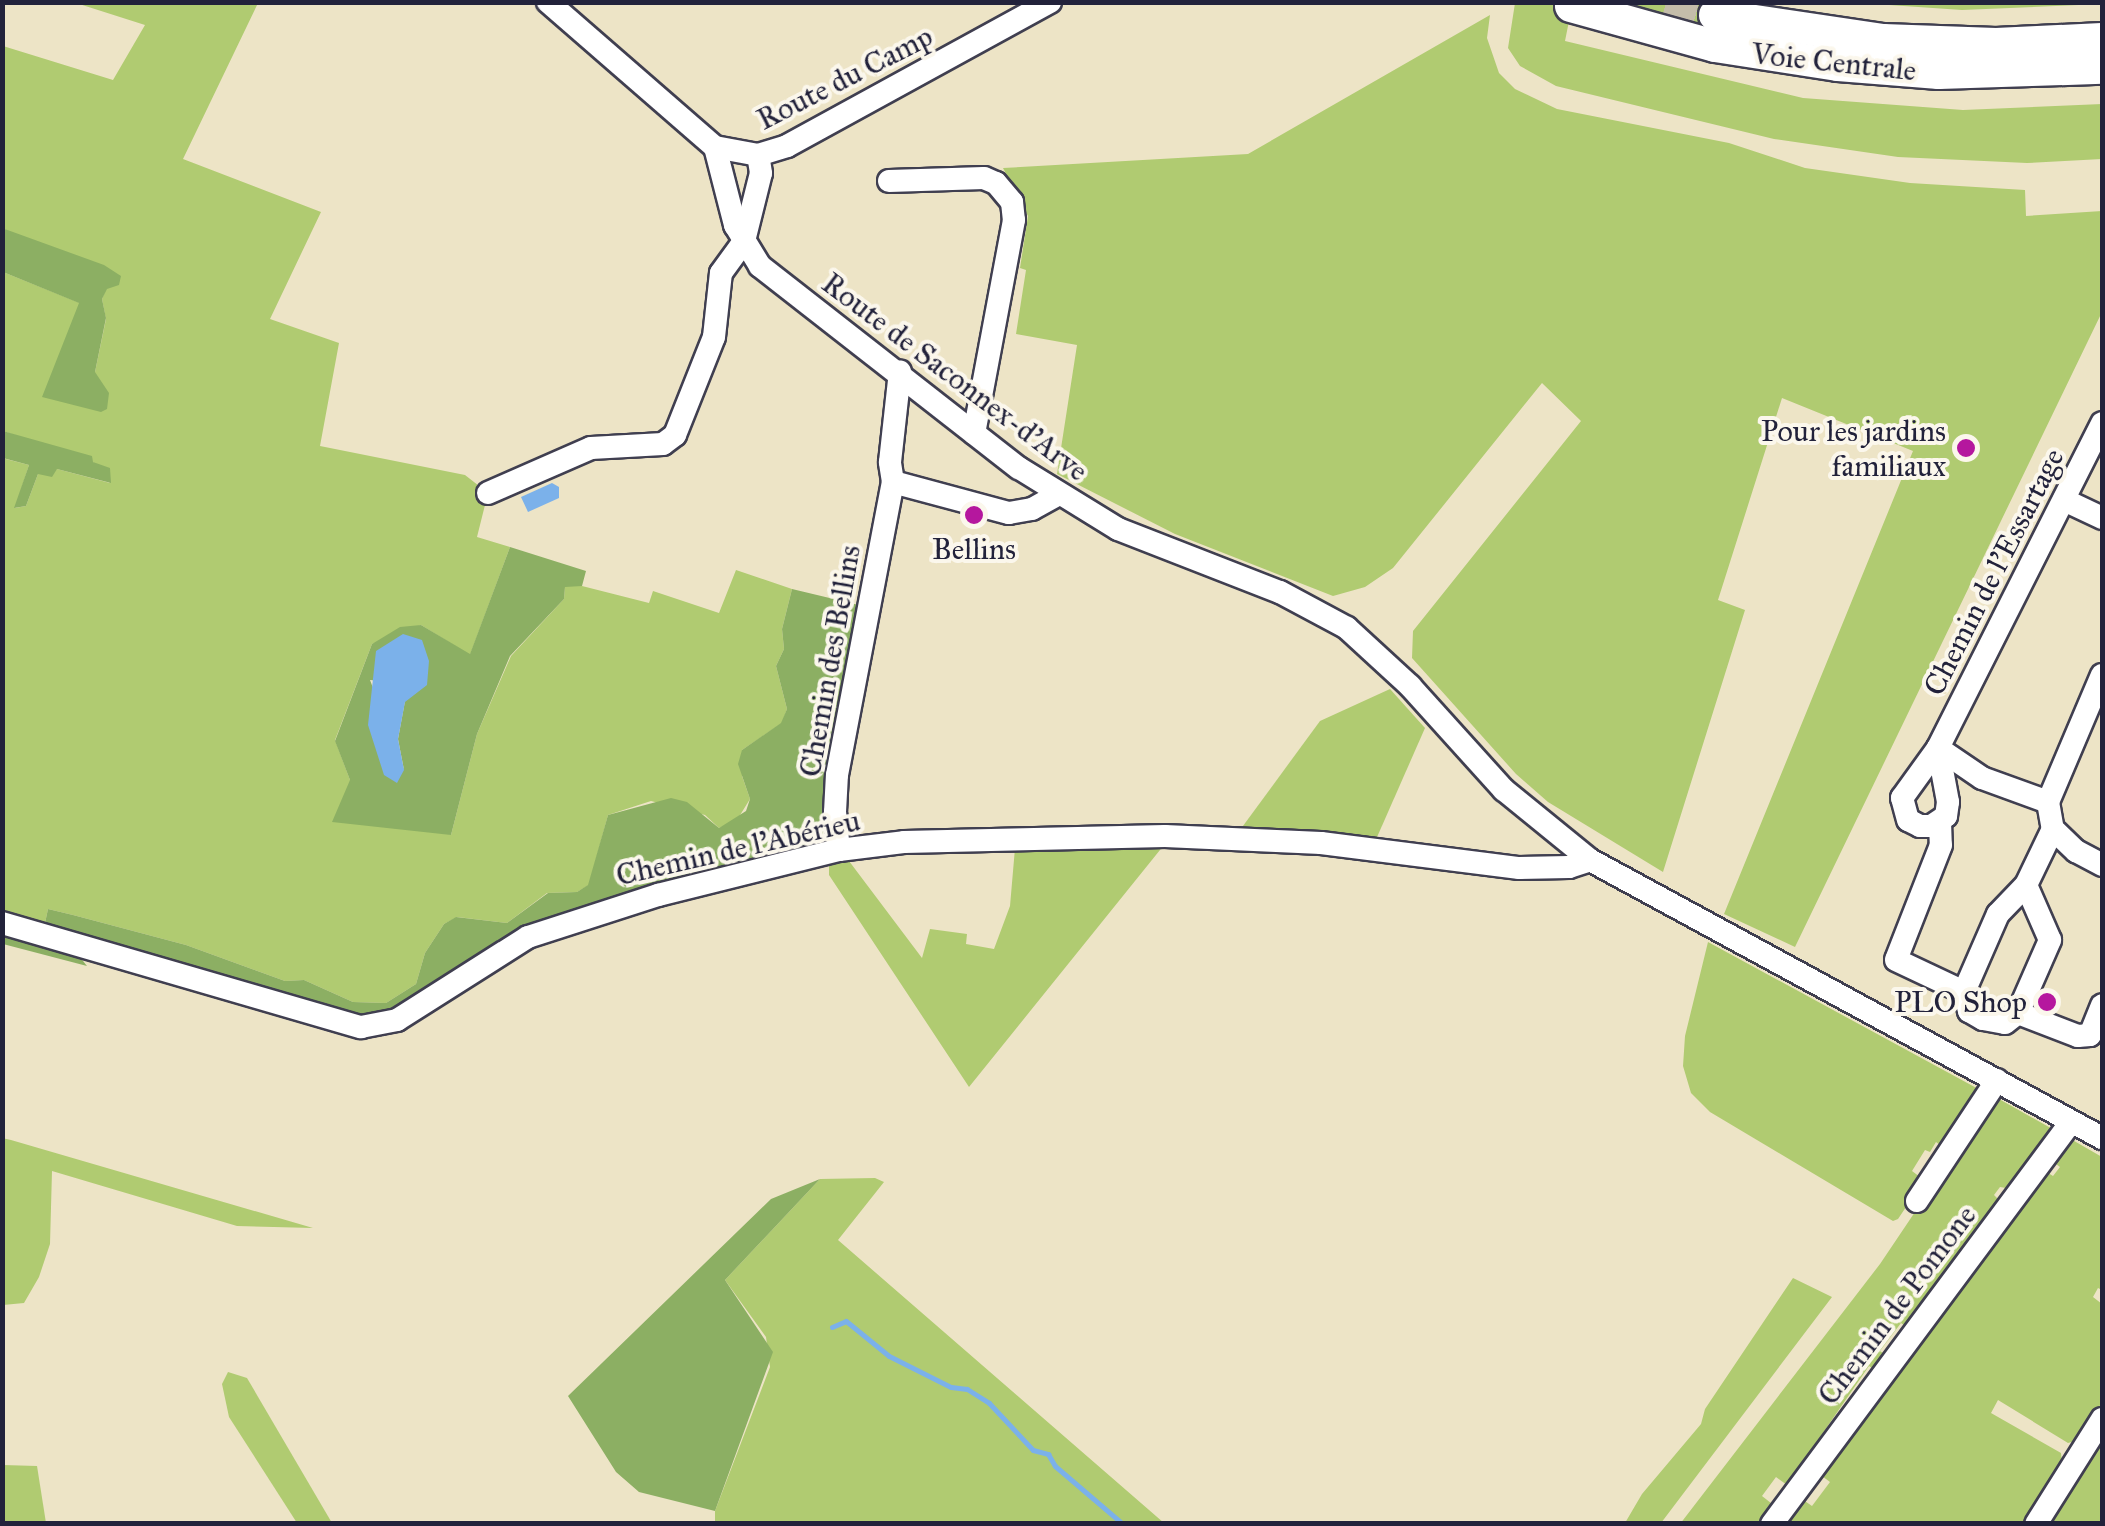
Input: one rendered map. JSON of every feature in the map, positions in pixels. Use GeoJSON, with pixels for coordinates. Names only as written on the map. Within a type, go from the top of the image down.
{"type":"FeatureCollection","features":[{"type":"Feature","properties":{"kind":"highway","name":"Voie Centrale"},"geometry":{"type":"LineString","coordinates":[[1571,6],[1715,46],[1774,56],[1939,73],[2102,68]]}},
{"type":"Feature","properties":{"kind":"highway","name":"Voie Centrale"},"geometry":{"type":"LineString","coordinates":[[1715,15],[1842,37],[1996,44],[2102,39]]}},
{"type":"Feature","properties":{"kind":"highway"},"geometry":{"type":"LineString","coordinates":[[1996,44],[2102,28]]}},
{"type":"Feature","properties":{"kind":"highway"},"geometry":{"type":"LineString","coordinates":[[1774,56],[1882,75],[1956,81],[2102,82]]}},
{"type":"Feature","properties":{"kind":"street"},"geometry":{"type":"LineString","coordinates":[[548,2],[715,147]]}},
{"type":"Feature","properties":{"kind":"street","name":"Route du Camp"},"geometry":{"type":"LineString","coordinates":[[715,147],[758,155],[835,123],[1050,2]]}},
{"type":"Feature","properties":{"kind":"street","name":"Route de Saconnex-d'Arve"},"geometry":{"type":"LineString","coordinates":[[715,147],[735,225],[760,266],[1057,496],[1148,542],[1280,592],[1347,628],[1410,686],[1504,790],[1590,860],[2102,1138]]}},
{"type":"Feature","properties":{"kind":"street"},"geometry":{"type":"LineString","coordinates":[[488,494],[591,448],[662,444],[675,435],[714,337],[722,273],[744,241],[761,173],[758,155]]}},
{"type":"Feature","properties":{"kind":"street"},"geometry":{"type":"LineString","coordinates":[[889,181],[984,178],[996,183],[1012,202],[1014,220],[974,433]]}},
{"type":"Feature","properties":{"kind":"street","name":"Chemin des Bellins"},"geometry":{"type":"LineString","coordinates":[[839,850],[837,776],[894,482],[890,462],[900,372]]}},
{"type":"Feature","properties":{"kind":"street","name":"Chemin de l'Essartage"},"geometry":{"type":"LineString","coordinates":[[1940,822],[1920,826],[1908,820],[1902,809],[1909,786],[1938,748],[2102,422]]}},
{"type":"Feature","properties":{"kind":"street"},"geometry":{"type":"LineString","coordinates":[[894,482],[1009,513],[1032,509],[1057,496]]}},
{"type":"Feature","properties":{"kind":"street"},"geometry":{"type":"LineString","coordinates":[[2064,500],[2102,518]]}},
{"type":"Feature","properties":{"kind":"street"},"geometry":{"type":"LineString","coordinates":[[2102,675],[2048,802],[2053,828],[2076,851],[2102,865]]}},
{"type":"Feature","properties":{"kind":"street"},"geometry":{"type":"LineString","coordinates":[[1938,748],[1982,778],[2048,802]]}},
{"type":"Feature","properties":{"kind":"street"},"geometry":{"type":"LineString","coordinates":[[1938,748],[1948,802],[1940,822],[1941,845],[1896,960],[1964,992]]}},
{"type":"Feature","properties":{"kind":"street"},"geometry":{"type":"LineString","coordinates":[[2026,885],[2050,940],[2018,1013],[2005,1023],[1983,1019],[1969,1011],[1964,992],[1998,914],[2026,885],[2053,828]]}},
{"type":"Feature","properties":{"kind":"street","name":"Chemin de l'Abérieu"},"geometry":{"type":"LineString","coordinates":[[2,923],[344,1025],[378,1026],[397,1020],[528,937],[658,896],[839,850],[904,842],[1165,836],[1321,843],[1520,868],[1569,866],[1590,860]]}},
{"type":"Feature","properties":{"kind":"street"},"geometry":{"type":"LineString","coordinates":[[2018,1013],[2096,1044],[2102,1005]]}},
{"type":"Feature","properties":{"kind":"street"},"geometry":{"type":"LineString","coordinates":[[1917,1201],[1998,1080]]}},
{"type":"Feature","properties":{"kind":"street","name":"Chemin de Pomone"},"geometry":{"type":"LineString","coordinates":[[1772,1524],[2071,1122]]}},
{"type":"Feature","properties":{"kind":"street"},"geometry":{"type":"LineString","coordinates":[[2036,1524],[2102,1419]]}},
{"type":"Feature","properties":{"kind":"green space"},"geometry":{"type":"Polygon","coordinates":[[[2102,2],[2102,4],[1962,10],[1860,3],[2102,2]]]}},
{"type":"Feature","properties":{"kind":"green space"},"geometry":{"type":"Polygon","coordinates":[[[76,3],[258,3],[183,159],[321,212],[270,319],[339,343],[320,446],[465,475],[488,493],[477,537],[510,547],[470,655],[421,625],[372,644],[335,740],[350,780],[451,835],[477,734],[511,656],[564,599],[565,586],[582,586],[649,603],[653,591],[719,613],[736,570],[792,589],[782,629],[784,649],[776,666],[787,709],[782,723],[742,750],[742,776],[750,799],[737,820],[719,828],[705,815],[651,801],[608,815],[589,885],[577,892],[547,893],[507,923],[457,917],[444,924],[425,953],[416,984],[386,1003],[353,1002],[304,980],[285,981],[186,945],[73,915],[48,909],[45,923],[3,911],[2,458],[29,465],[15,508],[26,506],[38,474],[57,469],[110,483],[93,462],[3,431],[3,272],[80,303],[95,372],[106,319],[102,299],[106,289],[3,228],[3,46],[113,80],[145,25],[76,3]]]}},
{"type":"Feature","properties":{"kind":"green space"},"geometry":{"type":"Polygon","coordinates":[[[1515,3],[1562,3],[1558,17],[1569,21],[1565,41],[1803,98],[1963,110],[2102,104],[2102,159],[2027,163],[1898,157],[1774,139],[1556,86],[1520,66],[1508,48],[1515,3]]]}},
{"type":"Feature","properties":{"kind":"green space"},"geometry":{"type":"Polygon","coordinates":[[[1616,3],[1710,3],[1704,28],[1616,3]]]}},
{"type":"Feature","properties":{"kind":"green space"},"geometry":{"type":"Polygon","coordinates":[[[1490,15],[1487,38],[1499,73],[1515,89],[1557,109],[1729,143],[1805,168],[1910,183],[2025,190],[2026,216],[2102,211],[2102,312],[1795,947],[1724,914],[1913,451],[1782,398],[1718,600],[1745,610],[1663,872],[1548,802],[1516,774],[1412,658],[1413,631],[1581,421],[1542,383],[1393,568],[1365,587],[1333,596],[1175,534],[1057,474],[1077,345],[1016,334],[1026,270],[1020,268],[1028,216],[1003,168],[1248,154],[1490,15]]]}},
{"type":"Feature","properties":{"kind":"green space"},"geometry":{"type":"Polygon","coordinates":[[[2,228],[104,265],[121,276],[119,285],[107,289],[102,299],[106,318],[95,372],[109,393],[107,409],[101,412],[42,397],[79,303],[3,272],[2,228]]]}},
{"type":"Feature","properties":{"kind":"green space"},"geometry":{"type":"Polygon","coordinates":[[[3,431],[92,456],[93,462],[110,468],[111,483],[57,469],[52,477],[38,474],[26,506],[14,508],[29,465],[3,458],[3,431]]]}},
{"type":"Feature","properties":{"kind":"green space"},"geometry":{"type":"Polygon","coordinates":[[[510,547],[586,571],[582,586],[565,587],[564,599],[510,656],[477,734],[451,835],[332,822],[350,780],[335,741],[372,644],[400,627],[421,625],[470,654],[510,547]],[[370,680],[404,770],[398,739],[405,701],[426,685],[370,680]]]}},
{"type":"Feature","properties":{"kind":"green space"},"geometry":{"type":"Polygon","coordinates":[[[792,589],[863,606],[821,844],[598,905],[385,1017],[341,1015],[45,923],[48,909],[186,945],[285,981],[304,980],[353,1002],[386,1003],[416,984],[425,953],[444,924],[456,917],[507,923],[548,893],[577,892],[588,885],[608,815],[671,798],[687,802],[719,828],[746,811],[750,799],[738,764],[742,750],[781,723],[787,709],[776,666],[784,649],[782,629],[792,589]]]}},
{"type":"Feature","properties":{"kind":"green space"},"geometry":{"type":"Polygon","coordinates":[[[1390,689],[1425,728],[1374,844],[1240,830],[1320,721],[1390,689]]]}},
{"type":"Feature","properties":{"kind":"green space"},"geometry":{"type":"Polygon","coordinates":[[[1164,845],[969,1087],[829,875],[829,865],[849,861],[922,958],[930,929],[967,934],[966,944],[994,949],[1010,906],[1015,848],[1164,845]]]}},
{"type":"Feature","properties":{"kind":"green space"},"geometry":{"type":"Polygon","coordinates":[[[2,931],[75,951],[87,966],[3,944],[2,931]]]}},
{"type":"Feature","properties":{"kind":"green space"},"geometry":{"type":"Polygon","coordinates":[[[1708,942],[1982,1091],[1944,1148],[1936,1142],[1930,1152],[1925,1150],[1912,1171],[1924,1180],[1898,1219],[1893,1221],[1710,1112],[1691,1093],[1683,1066],[1685,1036],[1708,942]]]}},
{"type":"Feature","properties":{"kind":"green space"},"geometry":{"type":"Polygon","coordinates":[[[1999,1099],[2056,1131],[2012,1189],[2000,1187],[1994,1195],[2000,1201],[1908,1328],[1901,1323],[1880,1351],[1889,1357],[1878,1372],[1869,1366],[1787,1485],[1776,1477],[1762,1496],[1776,1507],[1763,1523],[1680,1524],[1880,1264],[1989,1102],[1999,1099]]]}},
{"type":"Feature","properties":{"kind":"green space"},"geometry":{"type":"Polygon","coordinates":[[[2,1138],[313,1228],[237,1226],[52,1171],[50,1244],[39,1277],[24,1303],[3,1305],[2,1138]]]}},
{"type":"Feature","properties":{"kind":"green space"},"geometry":{"type":"Polygon","coordinates":[[[2069,1138],[2102,1157],[2102,1290],[2098,1288],[2093,1297],[2102,1304],[2102,1402],[2079,1440],[2068,1443],[1998,1400],[1991,1413],[2061,1453],[2062,1463],[2024,1523],[1779,1524],[1799,1497],[1812,1506],[1830,1482],[1818,1473],[2045,1171],[2053,1176],[2060,1167],[2056,1164],[2069,1138]]]}},
{"type":"Feature","properties":{"kind":"green space"},"geometry":{"type":"Polygon","coordinates":[[[875,1178],[884,1182],[838,1240],[1164,1523],[715,1524],[715,1511],[770,1367],[766,1337],[725,1280],[820,1179],[875,1178]]]}},
{"type":"Feature","properties":{"kind":"green space"},"geometry":{"type":"Polygon","coordinates":[[[820,1179],[725,1280],[773,1352],[715,1511],[639,1492],[616,1472],[568,1396],[771,1199],[820,1179]]]}},
{"type":"Feature","properties":{"kind":"green space"},"geometry":{"type":"Polygon","coordinates":[[[1793,1278],[1832,1297],[1661,1523],[1625,1523],[1642,1494],[1701,1424],[1705,1409],[1793,1278]]]}},
{"type":"Feature","properties":{"kind":"green space"},"geometry":{"type":"Polygon","coordinates":[[[228,1372],[247,1378],[332,1523],[297,1523],[229,1417],[222,1384],[228,1372]]]}},
{"type":"Feature","properties":{"kind":"green space"},"geometry":{"type":"Polygon","coordinates":[[[2102,1434],[2102,1523],[2045,1524],[2102,1434]]]}},
{"type":"Feature","properties":{"kind":"green space"},"geometry":{"type":"Polygon","coordinates":[[[3,1465],[37,1466],[46,1523],[3,1523],[3,1465]]]}},
{"type":"Feature","properties":{"kind":"water"},"geometry":{"type":"Polygon","coordinates":[[[552,483],[559,487],[559,498],[528,512],[521,497],[552,483]]]}},
{"type":"Feature","properties":{"kind":"water"},"geometry":{"type":"Polygon","coordinates":[[[403,634],[422,640],[429,661],[427,685],[405,702],[398,739],[404,770],[397,783],[384,775],[368,725],[376,651],[403,634]]]}},
{"type":"Feature","properties":{"kind":"waterway"},"geometry":{"type":"LineString","coordinates":[[832,1327],[846,1321],[889,1356],[951,1387],[967,1389],[989,1403],[1033,1450],[1048,1454],[1055,1466],[1123,1524]]}},
{"type":"Feature","properties":{"kind":"tunnel"},"geometry":{"type":"LineString","coordinates":[[1666,2],[1715,15]]}},
{"type":"Feature","properties":{"kind":"place","name":"Pour les jardins familiaux"},"geometry":{"type":"Point","coordinates":[1966,448]}},
{"type":"Feature","properties":{"kind":"place","name":"Bellins"},"geometry":{"type":"Point","coordinates":[974,515]}},
{"type":"Feature","properties":{"kind":"place","name":"PLO Shop"},"geometry":{"type":"Point","coordinates":[2047,1002]}}]}
